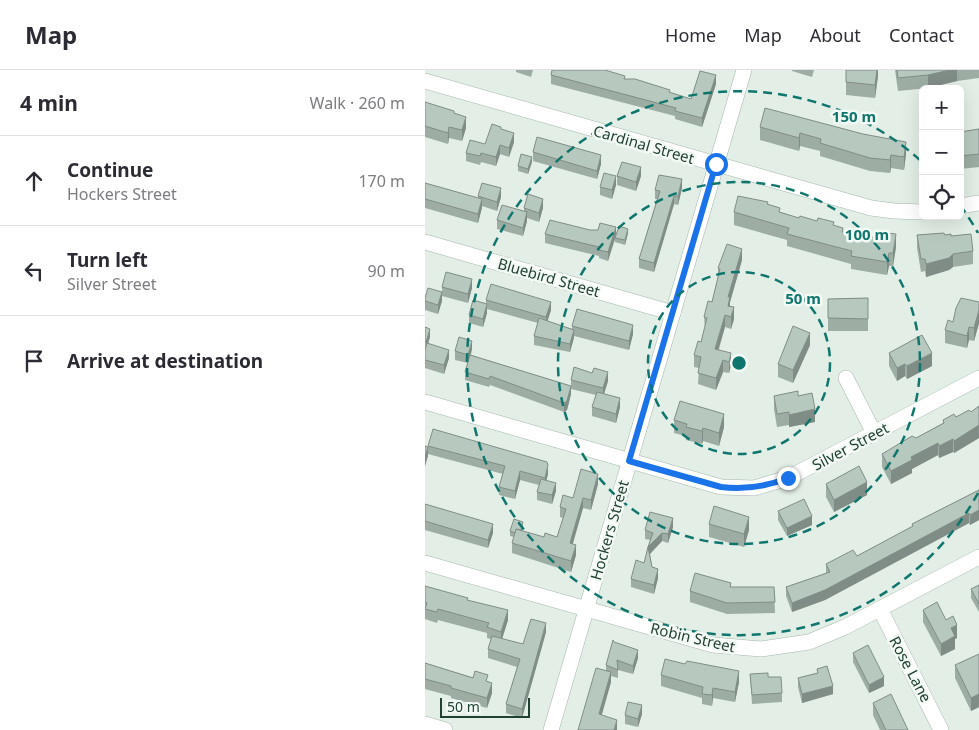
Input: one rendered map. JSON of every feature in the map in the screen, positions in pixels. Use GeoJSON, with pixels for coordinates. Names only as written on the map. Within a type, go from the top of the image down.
{"type":"FeatureCollection","features":[{"type":"Feature","properties":{"kind":"street","name":"Hockers Street"},"geometry":{"type":"LineString","coordinates":[[551,730],[743,70]]}},
{"type":"Feature","properties":{"kind":"street","name":"Cardinal Street"},"geometry":{"type":"LineString","coordinates":[[425,81],[871,208],[919,212]]}},
{"type":"Feature","properties":{"kind":"street"},"geometry":{"type":"LineString","coordinates":[[964,205],[979,203]]}},
{"type":"Feature","properties":{"kind":"street","name":"Bluebird Street"},"geometry":{"type":"LineString","coordinates":[[425,242],[673,313]]}},
{"type":"Feature","properties":{"kind":"street"},"geometry":{"type":"LineString","coordinates":[[846,378],[875,433]]}},
{"type":"Feature","properties":{"kind":"street","name":"Silver Street"},"geometry":{"type":"LineString","coordinates":[[425,402],[721,487],[754,488],[788,478],[979,378]]}},
{"type":"Feature","properties":{"kind":"street","name":"Robin Street"},"geometry":{"type":"LineString","coordinates":[[425,564],[713,645],[761,649],[809,642],[832,634],[979,557]]}},
{"type":"Feature","properties":{"kind":"street","name":"Rose Lane"},"geometry":{"type":"LineString","coordinates":[[880,609],[941,730]]}},
{"type":"Feature","properties":{"kind":"street"},"geometry":{"type":"LineString","coordinates":[[425,724],[445,730]]}},
{"type":"Feature","properties":{"kind":"building"},"geometry":{"type":"Polygon","coordinates":[[[552,70],[605,70],[625,76],[624,79],[635,79],[691,99],[700,71],[716,75],[702,118],[675,111],[676,108],[551,75],[552,70]]]}},
{"type":"Feature","properties":{"kind":"building"},"geometry":{"type":"Polygon","coordinates":[[[846,70],[877,70],[875,85],[846,82],[846,70]]]}},
{"type":"Feature","properties":{"kind":"building"},"geometry":{"type":"Polygon","coordinates":[[[897,70],[950,70],[928,75],[898,78],[897,70]]]}},
{"type":"Feature","properties":{"kind":"building"},"geometry":{"type":"Polygon","coordinates":[[[425,102],[454,111],[454,113],[466,117],[462,130],[449,127],[448,133],[425,126],[425,102]]]}},
{"type":"Feature","properties":{"kind":"building"},"geometry":{"type":"Polygon","coordinates":[[[765,108],[863,134],[906,142],[904,157],[891,155],[890,160],[870,158],[820,143],[821,139],[800,133],[799,138],[760,127],[765,108]]]}},
{"type":"Feature","properties":{"kind":"building"},"geometry":{"type":"Polygon","coordinates":[[[492,124],[514,133],[509,148],[500,145],[496,157],[481,153],[480,156],[466,153],[470,140],[485,144],[492,124]]]}},
{"type":"Feature","properties":{"kind":"building"},"geometry":{"type":"Polygon","coordinates":[[[979,129],[979,154],[964,156],[964,131],[979,129]]]}},
{"type":"Feature","properties":{"kind":"building"},"geometry":{"type":"Polygon","coordinates":[[[537,137],[601,155],[597,171],[533,152],[537,137]]]}},
{"type":"Feature","properties":{"kind":"building"},"geometry":{"type":"Polygon","coordinates":[[[521,154],[532,157],[528,169],[518,166],[521,154]]]}},
{"type":"Feature","properties":{"kind":"building"},"geometry":{"type":"Polygon","coordinates":[[[622,162],[641,167],[636,182],[617,176],[622,162]]]}},
{"type":"Feature","properties":{"kind":"building"},"geometry":{"type":"Polygon","coordinates":[[[604,173],[616,176],[612,190],[600,187],[604,173]]]}},
{"type":"Feature","properties":{"kind":"building"},"geometry":{"type":"Polygon","coordinates":[[[659,175],[682,179],[678,196],[674,196],[654,263],[639,259],[660,191],[655,190],[659,175]]]}},
{"type":"Feature","properties":{"kind":"building"},"geometry":{"type":"Polygon","coordinates":[[[425,183],[482,199],[478,214],[425,199],[425,183]]]}},
{"type":"Feature","properties":{"kind":"building"},"geometry":{"type":"Polygon","coordinates":[[[482,183],[501,188],[497,202],[478,196],[482,183]]]}},
{"type":"Feature","properties":{"kind":"building"},"geometry":{"type":"Polygon","coordinates":[[[528,194],[543,199],[539,213],[524,208],[528,194]]]}},
{"type":"Feature","properties":{"kind":"building"},"geometry":{"type":"Polygon","coordinates":[[[738,196],[768,202],[767,204],[780,208],[779,212],[799,218],[800,216],[817,221],[818,218],[834,222],[833,225],[843,228],[842,232],[878,238],[879,232],[896,234],[893,253],[889,253],[887,262],[851,256],[852,251],[787,234],[789,228],[734,212],[738,196]]]}},
{"type":"Feature","properties":{"kind":"building"},"geometry":{"type":"Polygon","coordinates":[[[502,205],[527,212],[523,228],[497,220],[502,205]]]}},
{"type":"Feature","properties":{"kind":"building"},"geometry":{"type":"Polygon","coordinates":[[[550,220],[590,230],[598,230],[600,223],[616,227],[608,252],[599,250],[599,247],[545,234],[550,220]]]}},
{"type":"Feature","properties":{"kind":"building"},"geometry":{"type":"Polygon","coordinates":[[[619,226],[628,229],[625,240],[615,238],[619,226]]]}},
{"type":"Feature","properties":{"kind":"building"},"geometry":{"type":"Polygon","coordinates":[[[944,233],[945,235],[951,234],[951,236],[971,234],[973,251],[953,254],[949,258],[926,264],[925,259],[921,259],[917,235],[944,233]]]}},
{"type":"Feature","properties":{"kind":"building"},"geometry":{"type":"Polygon","coordinates":[[[727,244],[742,249],[728,297],[730,297],[728,306],[734,307],[731,317],[725,315],[715,349],[731,353],[729,362],[723,360],[716,378],[698,373],[701,357],[694,355],[698,341],[701,342],[707,318],[704,317],[708,301],[712,302],[720,269],[718,268],[727,244]]]}},
{"type":"Feature","properties":{"kind":"building"},"geometry":{"type":"Polygon","coordinates":[[[446,272],[472,279],[468,294],[442,287],[446,272]]]}},
{"type":"Feature","properties":{"kind":"building"},"geometry":{"type":"Polygon","coordinates":[[[491,284],[551,302],[546,317],[486,300],[491,284]]]}},
{"type":"Feature","properties":{"kind":"building"},"geometry":{"type":"Polygon","coordinates":[[[428,288],[442,292],[438,305],[425,301],[428,288]]]}},
{"type":"Feature","properties":{"kind":"building"},"geometry":{"type":"Polygon","coordinates":[[[868,298],[868,319],[828,318],[828,299],[868,298]]]}},
{"type":"Feature","properties":{"kind":"building"},"geometry":{"type":"Polygon","coordinates":[[[961,298],[979,302],[979,310],[974,328],[969,327],[967,336],[945,330],[948,320],[953,322],[956,308],[961,298]]]}},
{"type":"Feature","properties":{"kind":"building"},"geometry":{"type":"Polygon","coordinates":[[[473,300],[487,304],[483,319],[469,315],[473,300]]]}},
{"type":"Feature","properties":{"kind":"building"},"geometry":{"type":"Polygon","coordinates":[[[577,309],[633,325],[629,341],[572,326],[577,309]]]}},
{"type":"Feature","properties":{"kind":"building"},"geometry":{"type":"Polygon","coordinates":[[[539,318],[574,330],[570,344],[534,336],[539,318]]]}},
{"type":"Feature","properties":{"kind":"building"},"geometry":{"type":"Polygon","coordinates":[[[793,326],[810,333],[793,370],[778,364],[793,326]]]}},
{"type":"Feature","properties":{"kind":"building"},"geometry":{"type":"Polygon","coordinates":[[[425,327],[430,329],[426,342],[425,341],[425,327]]]}},
{"type":"Feature","properties":{"kind":"building"},"geometry":{"type":"Polygon","coordinates":[[[922,335],[932,353],[907,366],[905,364],[897,368],[889,353],[922,335]]]}},
{"type":"Feature","properties":{"kind":"building"},"geometry":{"type":"Polygon","coordinates":[[[459,337],[472,341],[468,355],[455,351],[459,337]]]}},
{"type":"Feature","properties":{"kind":"building"},"geometry":{"type":"Polygon","coordinates":[[[427,343],[449,350],[444,365],[425,360],[427,343]]]}},
{"type":"Feature","properties":{"kind":"building"},"geometry":{"type":"Polygon","coordinates":[[[470,355],[571,386],[567,401],[564,403],[490,376],[489,379],[465,372],[470,355]]]}},
{"type":"Feature","properties":{"kind":"building"},"geometry":{"type":"Polygon","coordinates":[[[574,367],[592,373],[594,368],[608,372],[603,388],[571,380],[574,367]]]}},
{"type":"Feature","properties":{"kind":"building"},"geometry":{"type":"Polygon","coordinates":[[[798,391],[798,396],[812,393],[815,409],[789,415],[789,412],[777,414],[774,396],[798,391]]]}},
{"type":"Feature","properties":{"kind":"building"},"geometry":{"type":"Polygon","coordinates":[[[597,392],[620,398],[616,414],[592,407],[597,392]]]}},
{"type":"Feature","properties":{"kind":"building"},"geometry":{"type":"Polygon","coordinates":[[[680,401],[724,414],[719,433],[703,428],[702,431],[686,427],[687,424],[674,420],[680,401]]]}},
{"type":"Feature","properties":{"kind":"building"},"geometry":{"type":"Polygon","coordinates":[[[979,406],[979,425],[954,441],[953,439],[939,446],[938,443],[911,457],[912,460],[891,471],[882,454],[912,436],[916,438],[944,423],[943,420],[954,414],[956,417],[969,410],[971,412],[979,406]]]}},
{"type":"Feature","properties":{"kind":"building"},"geometry":{"type":"Polygon","coordinates":[[[433,429],[547,462],[545,478],[520,471],[515,491],[499,487],[505,466],[428,446],[433,429]]]}},
{"type":"Feature","properties":{"kind":"building"},"geometry":{"type":"Polygon","coordinates":[[[425,446],[428,447],[425,457],[425,446]]]}},
{"type":"Feature","properties":{"kind":"building"},"geometry":{"type":"Polygon","coordinates":[[[859,466],[867,482],[834,500],[826,484],[859,466]]]}},
{"type":"Feature","properties":{"kind":"building"},"geometry":{"type":"Polygon","coordinates":[[[581,469],[598,474],[591,500],[583,498],[570,543],[576,545],[571,561],[512,543],[516,529],[544,537],[545,533],[557,537],[566,509],[560,507],[563,495],[573,498],[581,469]]]}},
{"type":"Feature","properties":{"kind":"building"},"geometry":{"type":"Polygon","coordinates":[[[541,479],[556,483],[552,495],[537,492],[541,479]]]}},
{"type":"Feature","properties":{"kind":"building"},"geometry":{"type":"Polygon","coordinates":[[[979,490],[979,510],[970,515],[969,513],[825,590],[792,603],[786,587],[830,572],[826,564],[853,550],[857,556],[913,526],[912,524],[979,490]]]}},
{"type":"Feature","properties":{"kind":"building"},"geometry":{"type":"Polygon","coordinates":[[[804,499],[812,516],[787,528],[778,511],[804,499]]]}},
{"type":"Feature","properties":{"kind":"building"},"geometry":{"type":"Polygon","coordinates":[[[425,504],[493,524],[488,540],[425,521],[425,504]]]}},
{"type":"Feature","properties":{"kind":"building"},"geometry":{"type":"Polygon","coordinates":[[[714,506],[749,517],[744,534],[709,524],[714,506]]]}},
{"type":"Feature","properties":{"kind":"building"},"geometry":{"type":"Polygon","coordinates":[[[650,512],[673,518],[668,534],[662,533],[648,547],[653,533],[645,530],[650,512]]]}},
{"type":"Feature","properties":{"kind":"building"},"geometry":{"type":"Polygon","coordinates":[[[514,519],[523,522],[521,530],[516,529],[515,533],[510,531],[514,519]]]}},
{"type":"Feature","properties":{"kind":"building"},"geometry":{"type":"Polygon","coordinates":[[[648,547],[652,567],[658,569],[654,585],[631,579],[636,560],[644,563],[648,547]]]}},
{"type":"Feature","properties":{"kind":"building"},"geometry":{"type":"Polygon","coordinates":[[[695,573],[731,583],[730,587],[774,587],[775,602],[727,603],[690,591],[695,573]]]}},
{"type":"Feature","properties":{"kind":"building"},"geometry":{"type":"Polygon","coordinates":[[[979,585],[979,604],[971,589],[979,585]]]}},
{"type":"Feature","properties":{"kind":"building"},"geometry":{"type":"Polygon","coordinates":[[[425,586],[468,598],[467,600],[508,610],[501,632],[487,627],[489,623],[438,609],[437,612],[425,609],[427,603],[425,602],[425,586]]]}},
{"type":"Feature","properties":{"kind":"building"},"geometry":{"type":"Polygon","coordinates":[[[937,602],[946,620],[953,616],[957,625],[951,628],[955,636],[941,644],[923,610],[937,602]]]}},
{"type":"Feature","properties":{"kind":"building"},"geometry":{"type":"Polygon","coordinates":[[[531,619],[546,623],[522,709],[506,704],[520,659],[488,649],[492,636],[523,644],[531,619]]]}},
{"type":"Feature","properties":{"kind":"building"},"geometry":{"type":"Polygon","coordinates":[[[613,640],[638,650],[633,666],[617,660],[618,670],[606,665],[613,640]]]}},
{"type":"Feature","properties":{"kind":"building"},"geometry":{"type":"Polygon","coordinates":[[[868,645],[884,677],[869,685],[853,653],[868,645]]]}},
{"type":"Feature","properties":{"kind":"building"},"geometry":{"type":"Polygon","coordinates":[[[979,654],[979,694],[971,698],[955,665],[979,654]]]}},
{"type":"Feature","properties":{"kind":"building"},"geometry":{"type":"Polygon","coordinates":[[[665,659],[685,664],[687,661],[739,671],[735,692],[713,688],[712,695],[702,694],[703,687],[661,675],[665,659]]]}},
{"type":"Feature","properties":{"kind":"building"},"geometry":{"type":"Polygon","coordinates":[[[425,663],[473,678],[475,671],[488,675],[486,681],[492,683],[487,698],[425,679],[425,663]]]}},
{"type":"Feature","properties":{"kind":"building"},"geometry":{"type":"Polygon","coordinates":[[[827,666],[833,686],[802,694],[798,678],[818,673],[817,669],[827,666]]]}},
{"type":"Feature","properties":{"kind":"building"},"geometry":{"type":"Polygon","coordinates":[[[596,668],[611,672],[599,714],[617,720],[614,730],[578,730],[596,668]]]}},
{"type":"Feature","properties":{"kind":"building"},"geometry":{"type":"Polygon","coordinates":[[[768,673],[768,677],[781,677],[782,693],[752,695],[750,674],[768,673]]]}},
{"type":"Feature","properties":{"kind":"building"},"geometry":{"type":"Polygon","coordinates":[[[891,694],[908,730],[886,730],[873,703],[891,694]]]}},
{"type":"Feature","properties":{"kind":"building"},"geometry":{"type":"Polygon","coordinates":[[[628,702],[642,705],[638,719],[625,715],[628,702]]]}},
{"type":"Feature","properties":{"kind":"route"},"geometry":{"type":"LineString","coordinates":[[716,164],[629,461],[721,487],[737,489],[754,488],[788,478]]}}]}
